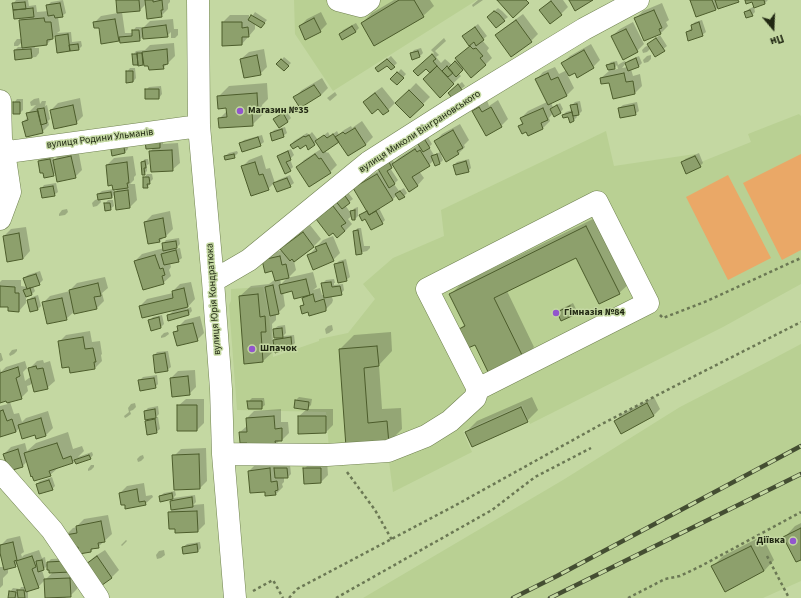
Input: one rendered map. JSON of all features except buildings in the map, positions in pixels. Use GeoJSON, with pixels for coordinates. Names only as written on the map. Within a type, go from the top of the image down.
{"type":"FeatureCollection","features":[{"type":"Feature","properties":{"kind":"street","name":"вулиця Юрія Кондратюка"},"geometry":{"type":"LineString","coordinates":[[198,0],[199,126],[213,281],[223,454],[242,596]]}},
{"type":"Feature","properties":{"kind":"street"},"geometry":{"type":"LineString","coordinates":[[338,0],[361,6],[369,0]]}},
{"type":"Feature","properties":{"kind":"street","name":"вулиця Миколи Вінграновського"},"geometry":{"type":"LineString","coordinates":[[213,281],[249,260],[369,162],[449,111],[577,34],[638,0]]}},
{"type":"Feature","properties":{"kind":"street"},"geometry":{"type":"LineString","coordinates":[[0,101],[0,139],[10,192],[0,219]]}},
{"type":"Feature","properties":{"kind":"street","name":"вулиця Родини Ульманів"},"geometry":{"type":"LineString","coordinates":[[2,152],[199,126]]}},
{"type":"Feature","properties":{"kind":"street"},"geometry":{"type":"LineString","coordinates":[[223,454],[327,455],[388,451],[426,436],[450,421],[475,398],[478,389],[648,303],[597,202],[427,289],[478,389]]}},
{"type":"Feature","properties":{"kind":"street"},"geometry":{"type":"LineString","coordinates":[[0,471],[52,530],[98,598]]}},
{"type":"Feature","properties":{"kind":"path"},"geometry":{"type":"LineString","coordinates":[[648,303],[663,318],[707,301],[801,258]]}},
{"type":"Feature","properties":{"kind":"path"},"geometry":{"type":"LineString","coordinates":[[289,598],[297,589],[392,540],[600,425],[801,322]]}},
{"type":"Feature","properties":{"kind":"path"},"geometry":{"type":"LineString","coordinates":[[336,598],[492,510],[535,476],[591,448]]}},
{"type":"Feature","properties":{"kind":"path"},"geometry":{"type":"LineString","coordinates":[[327,455],[349,474],[375,510],[392,540]]}},
{"type":"Feature","properties":{"kind":"path"},"geometry":{"type":"LineString","coordinates":[[628,598],[665,579],[687,573],[801,512]]}},
{"type":"Feature","properties":{"kind":"path"},"geometry":{"type":"LineString","coordinates":[[767,556],[789,598]]}},
{"type":"Feature","properties":{"kind":"path"},"geometry":{"type":"LineString","coordinates":[[242,596],[273,580],[283,598]]}},
{"type":"Feature","properties":{"kind":"shaded area"},"geometry":{"type":"Polygon","coordinates":[[[294,0],[477,0],[333,91],[295,34],[294,0]]]}},
{"type":"Feature","properties":{"kind":"shaded area","name":"Гімназія №84"},"geometry":{"type":"Polygon","coordinates":[[[799,114],[801,116],[801,284],[723,327],[530,424],[522,405],[463,431],[472,452],[393,492],[387,446],[329,449],[326,412],[237,410],[229,305],[231,301],[231,289],[263,287],[269,316],[273,357],[319,341],[319,339],[348,333],[375,299],[363,284],[393,258],[444,236],[441,210],[606,131],[614,166],[695,154],[701,162],[751,142],[748,134],[799,114]]]}},
{"type":"Feature","properties":{"kind":"shaded area"},"geometry":{"type":"Polygon","coordinates":[[[801,154],[801,250],[782,260],[743,183],[801,154]]]}},
{"type":"Feature","properties":{"kind":"shaded area"},"geometry":{"type":"Polygon","coordinates":[[[728,175],[771,258],[728,280],[686,197],[728,175]]]}},
{"type":"Feature","properties":{"kind":"shaded area"},"geometry":{"type":"Polygon","coordinates":[[[801,344],[801,581],[763,598],[363,598],[563,480],[680,407],[801,344]]]}},
{"type":"Feature","properties":{"kind":"railway"},"geometry":{"type":"LineString","coordinates":[[513,598],[801,446]]}},
{"type":"Feature","properties":{"kind":"railway"},"geometry":{"type":"LineString","coordinates":[[550,598],[801,474]]}},
{"type":"Feature","properties":{"kind":"place","name":"Магазин №35"},"geometry":{"type":"Point","coordinates":[240,111]}},
{"type":"Feature","properties":{"kind":"place","name":"Гімназія №84"},"geometry":{"type":"Point","coordinates":[556,313]}},
{"type":"Feature","properties":{"kind":"place","name":"Шпачок"},"geometry":{"type":"Point","coordinates":[252,349]}},
{"type":"Feature","properties":{"kind":"place","name":"Діївка"},"geometry":{"type":"Point","coordinates":[793,541]}}]}
